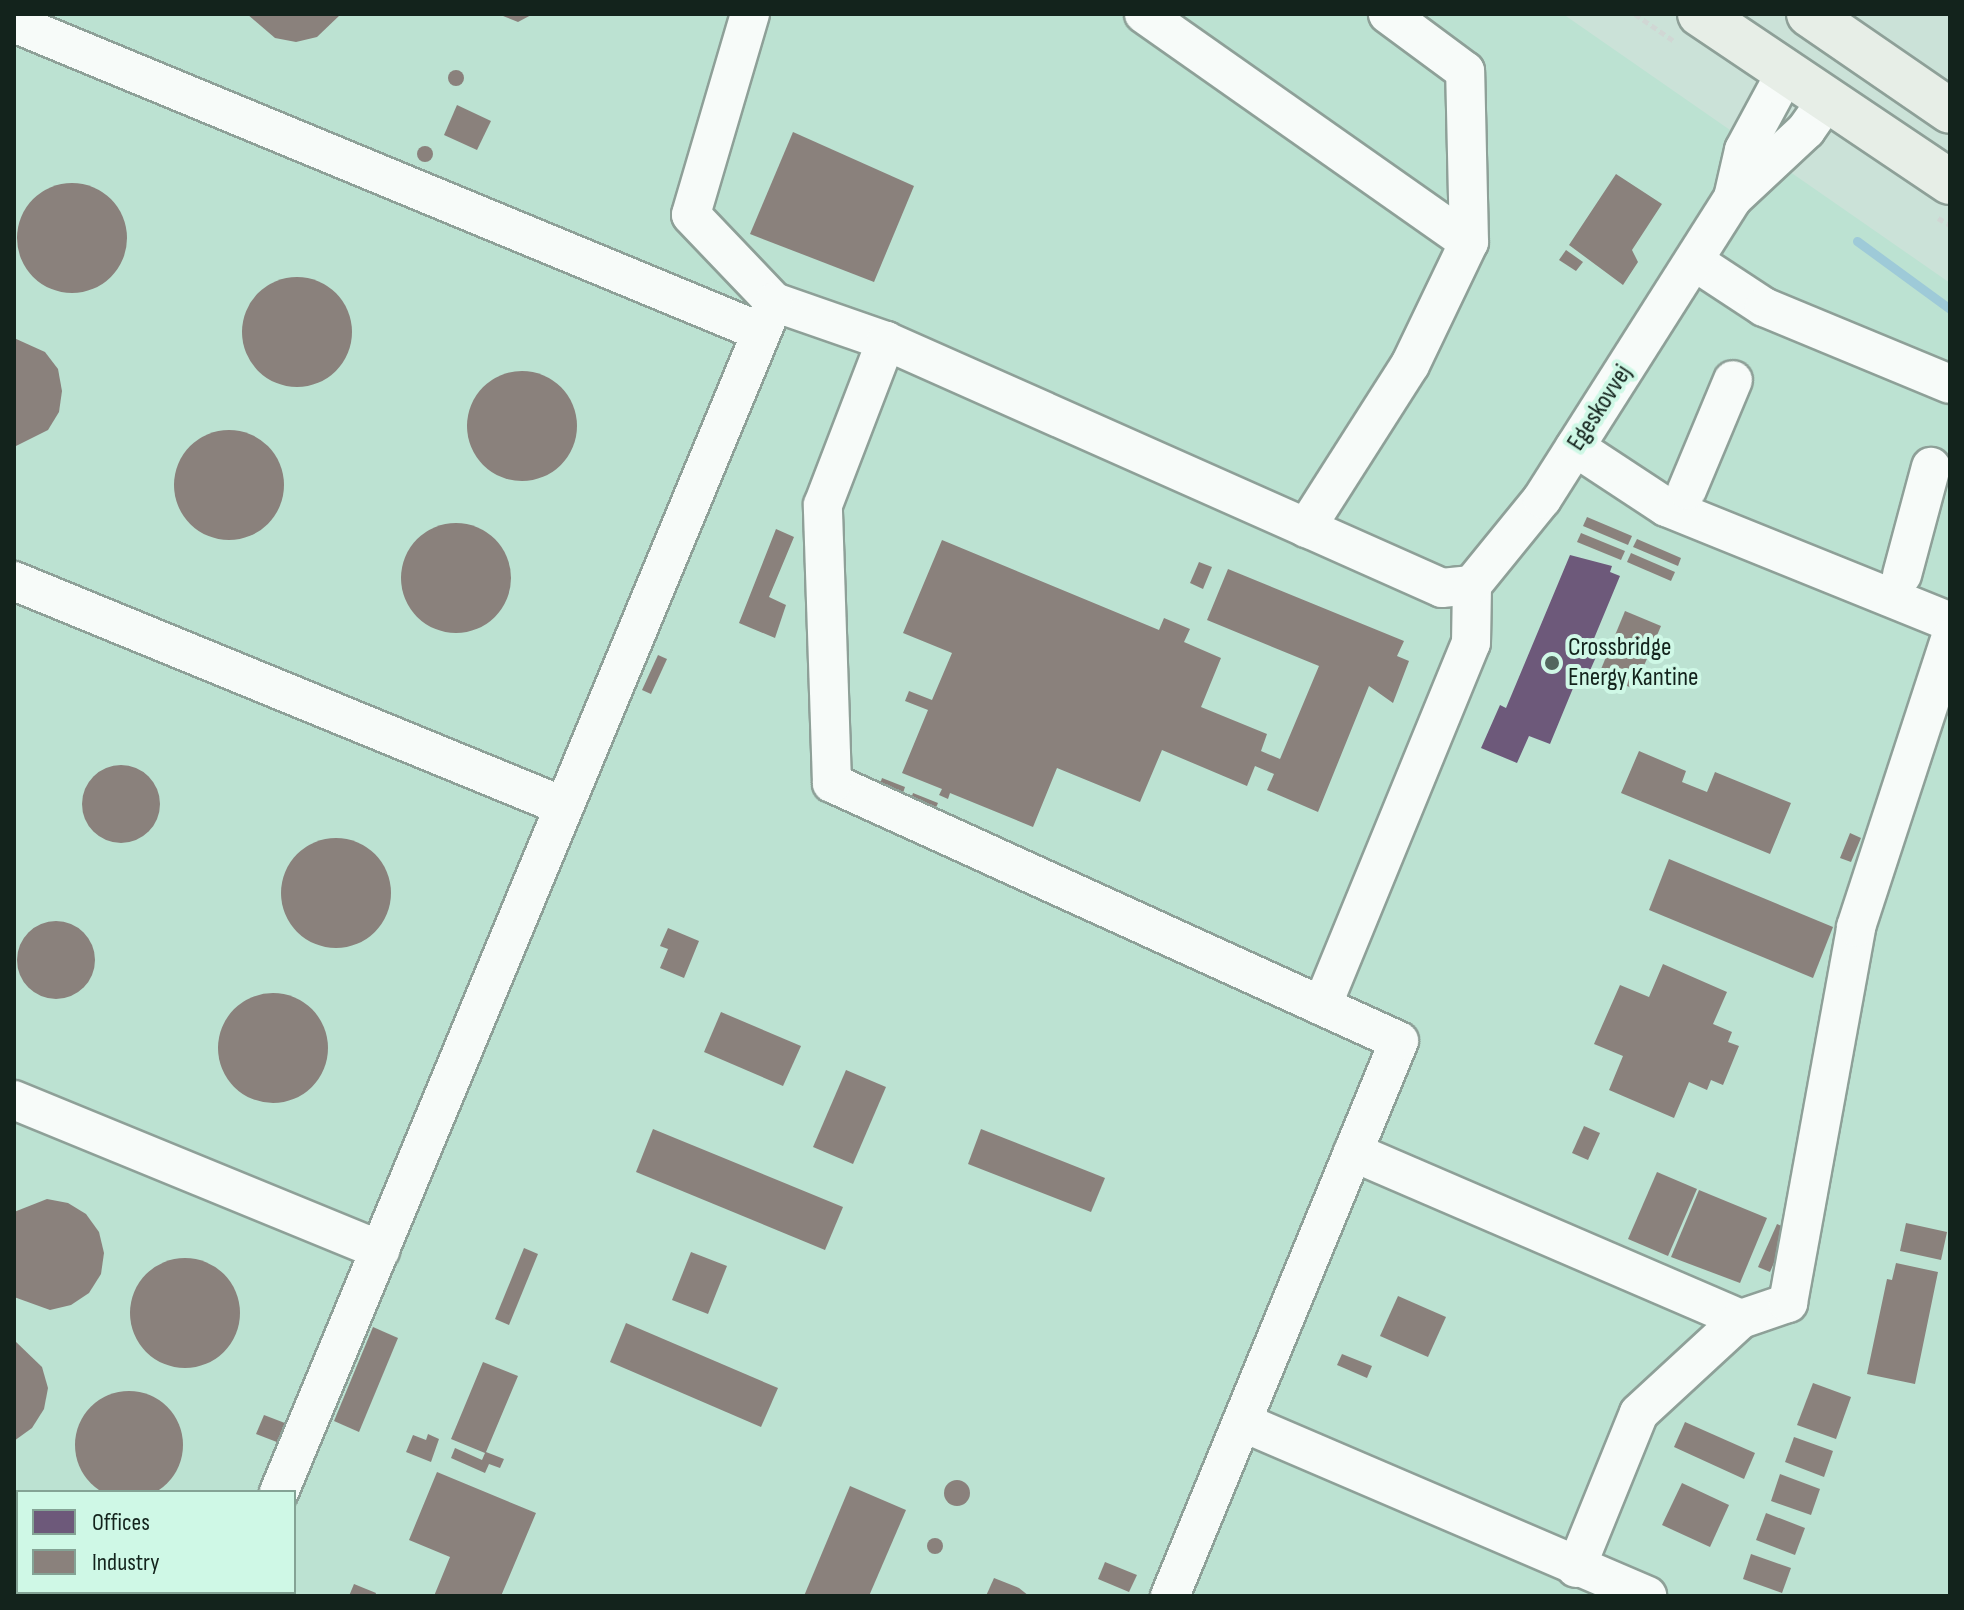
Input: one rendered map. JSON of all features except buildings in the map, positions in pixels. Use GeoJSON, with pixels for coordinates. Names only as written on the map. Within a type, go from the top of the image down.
{"type":"FeatureCollection","features":[{"type":"Feature","properties":{"kind":"main road"},"geometry":{"type":"LineString","coordinates":[[1700,14],[1950,182]]}},
{"type":"Feature","properties":{"kind":"main road"},"geometry":{"type":"LineString","coordinates":[[1809,14],[1950,111]]}},
{"type":"Feature","properties":{"kind":"lane"},"geometry":{"type":"LineString","coordinates":[[750,14],[691,215],[767,317]]}},
{"type":"Feature","properties":{"kind":"lane"},"geometry":{"type":"LineString","coordinates":[[1144,14],[1469,242]]}},
{"type":"Feature","properties":{"kind":"lane"},"geometry":{"type":"LineString","coordinates":[[1306,528],[1410,365],[1469,242],[1465,71],[1388,14]]}},
{"type":"Feature","properties":{"kind":"lane"},"geometry":{"type":"LineString","coordinates":[[14,23],[767,317],[886,341],[1306,528],[1457,587],[1471,643],[1322,1006]]}},
{"type":"Feature","properties":{"kind":"lane","name":"Egeskovvej"},"geometry":{"type":"LineString","coordinates":[[1733,198],[1744,150],[1786,72]]}},
{"type":"Feature","properties":{"kind":"lane","name":"Egeskovvej"},"geometry":{"type":"LineString","coordinates":[[1457,587],[1542,499],[1733,198],[1806,130],[1827,100]]}},
{"type":"Feature","properties":{"kind":"lane"},"geometry":{"type":"LineString","coordinates":[[1694,261],[1764,307],[1950,384]]}},
{"type":"Feature","properties":{"kind":"lane"},"geometry":{"type":"LineString","coordinates":[[280,1490],[767,317]]}},
{"type":"Feature","properties":{"kind":"lane"},"geometry":{"type":"LineString","coordinates":[[886,341],[823,505],[832,783],[1399,1041],[1170,1596]]}},
{"type":"Feature","properties":{"kind":"lane"},"geometry":{"type":"LineString","coordinates":[[1687,490],[1733,380]]}},
{"type":"Feature","properties":{"kind":"lane"},"geometry":{"type":"LineString","coordinates":[[1575,447],[1666,507],[1950,622]]}},
{"type":"Feature","properties":{"kind":"lane"},"geometry":{"type":"LineString","coordinates":[[1902,575],[1931,467]]}},
{"type":"Feature","properties":{"kind":"lane"},"geometry":{"type":"LineString","coordinates":[[14,581],[563,806]]}},
{"type":"Feature","properties":{"kind":"lane"},"geometry":{"type":"LineString","coordinates":[[1576,1568],[1639,1413],[1741,1319],[1788,1303],[1856,927],[1950,639]]}},
{"type":"Feature","properties":{"kind":"lane"},"geometry":{"type":"LineString","coordinates":[[14,1100],[380,1250]]}},
{"type":"Feature","properties":{"kind":"lane"},"geometry":{"type":"LineString","coordinates":[[1353,1152],[1741,1319]]}},
{"type":"Feature","properties":{"kind":"lane"},"geometry":{"type":"LineString","coordinates":[[1242,1422],[1647,1596]]}},
{"type":"Feature","properties":{"kind":"shaded area"},"geometry":{"type":"Polygon","coordinates":[[[14,14],[1563,14],[1950,283],[1950,1596],[14,1596],[14,14]]]}},
{"type":"Feature","properties":{"kind":"waterway"},"geometry":{"type":"LineString","coordinates":[[1857,241],[1950,309]]}},
{"type":"Feature","properties":{"kind":"place","name":"Crossbridge Energy Kantine"},"geometry":{"type":"Point","coordinates":[1552,663]}}]}
